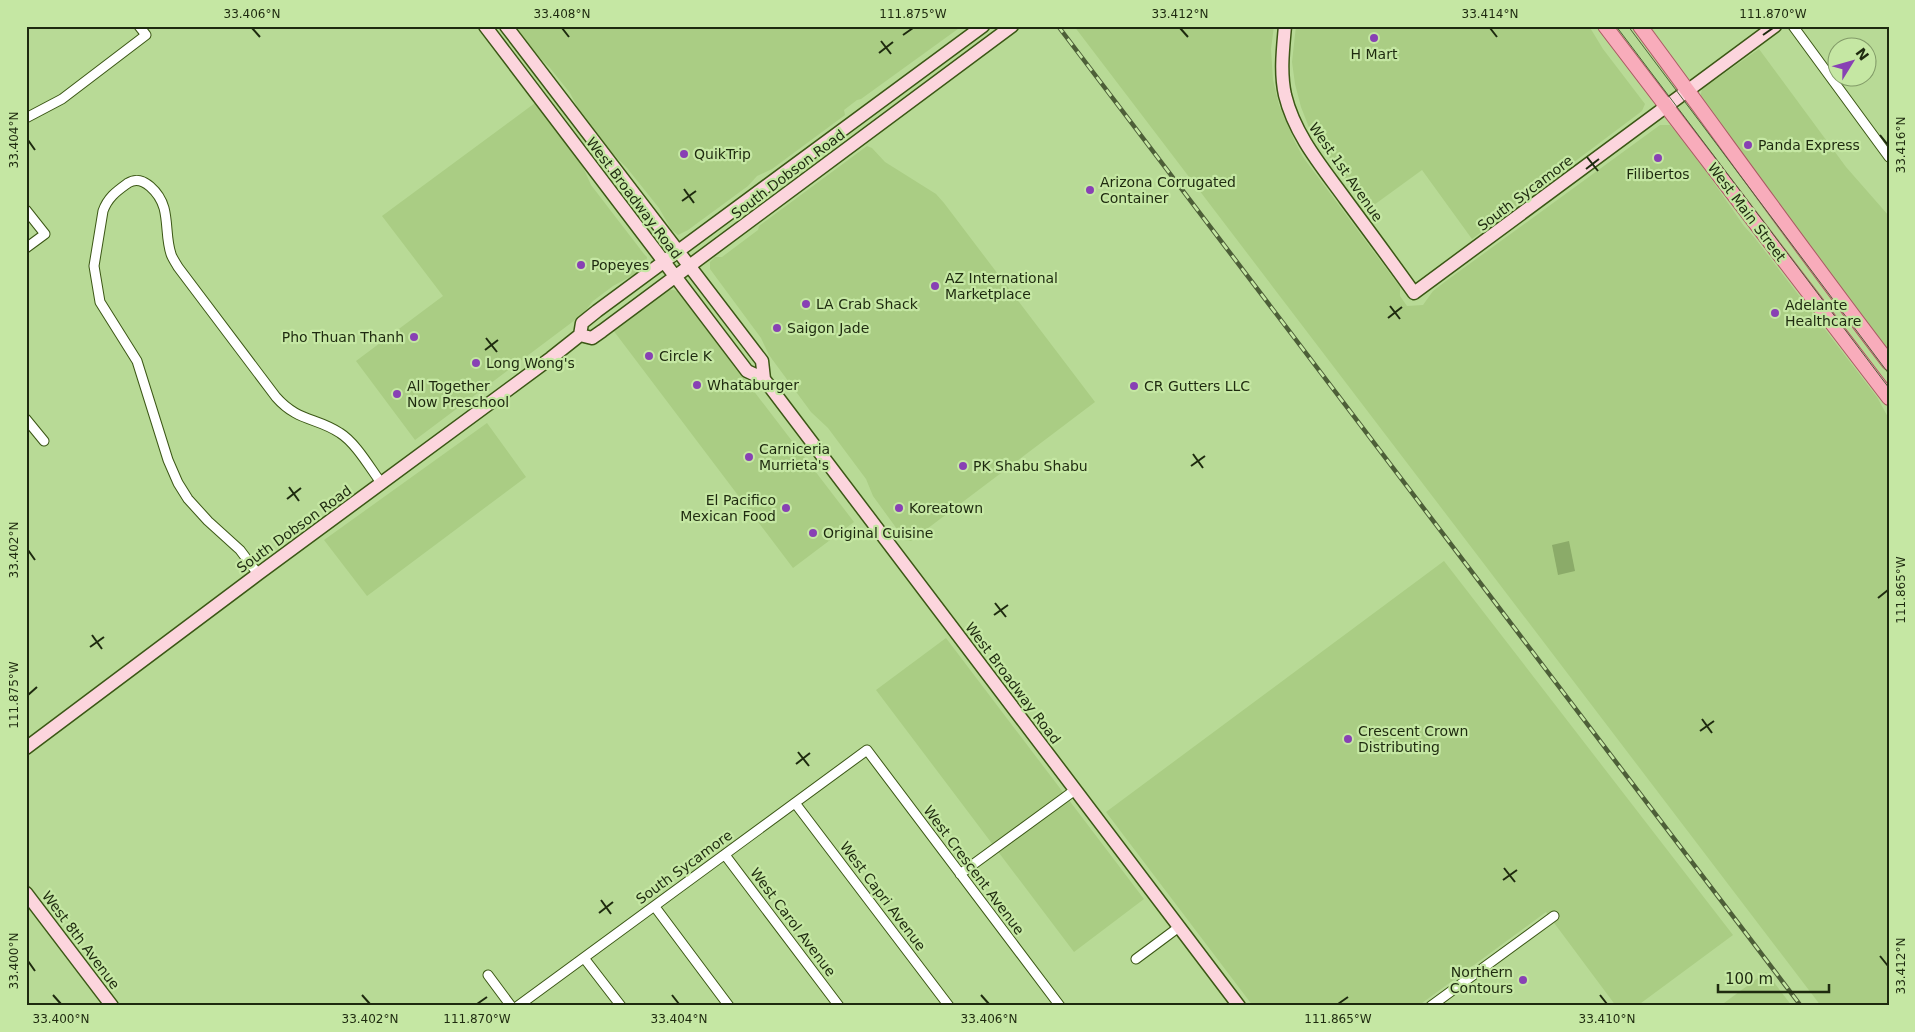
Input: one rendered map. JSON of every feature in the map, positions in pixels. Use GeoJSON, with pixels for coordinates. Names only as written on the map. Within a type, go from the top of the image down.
{"type":"FeatureCollection","features":[{"type":"Feature","properties":{"kind":"main road","name":"West Broadway Road"},"geometry":{"type":"LineString","coordinates":[[485,26],[747,371],[764,379],[1179,927],[1233,1004]]}},
{"type":"Feature","properties":{"kind":"main road","name":"West Broadway Road"},"geometry":{"type":"LineString","coordinates":[[506,26],[762,361],[764,379]]}},
{"type":"Feature","properties":{"kind":"main road","name":"South Dobson Road"},"geometry":{"type":"LineString","coordinates":[[26,748],[580,335],[582,323],[983,26]]}},
{"type":"Feature","properties":{"kind":"main road","name":"South Dobson Road"},"geometry":{"type":"LineString","coordinates":[[580,335],[592,338],[1012,26]]}},
{"type":"Feature","properties":{"kind":"main road","name":"West 1st Avenue"},"geometry":{"type":"LineString","coordinates":[[1285,26],[1282,63],[1283,83],[1297,128],[1318,162],[1414,293]]}},
{"type":"Feature","properties":{"kind":"main road","name":"West Main Street"},"geometry":{"type":"LineString","coordinates":[[1605,26],[1677,99],[1809,258],[1889,362]]}},
{"type":"Feature","properties":{"kind":"main road","name":"West Main Street"},"geometry":{"type":"LineString","coordinates":[[1640,26],[1677,99],[1889,398]]}},
{"type":"Feature","properties":{"kind":"main road","name":"South Sycamore"},"geometry":{"type":"LineString","coordinates":[[1414,293],[1775,26]]}},
{"type":"Feature","properties":{"kind":"main road","name":"West 8th Avenue"},"geometry":{"type":"LineString","coordinates":[[26,893],[112,1006]]}},
{"type":"Feature","properties":{"kind":"street"},"geometry":{"type":"LineString","coordinates":[[26,118],[62,99],[146,35],[140,26]]}},
{"type":"Feature","properties":{"kind":"street"},"geometry":{"type":"LineString","coordinates":[[1793,26],[1889,157]]}},
{"type":"Feature","properties":{"kind":"street"},"geometry":{"type":"LineString","coordinates":[[258,574],[240,550],[208,521],[188,499],[178,483],[168,460],[137,361],[100,302],[95,272],[98,239],[103,211],[112,194],[133,180],[147,183],[162,201],[171,254],[178,267],[265,382],[285,407],[296,415],[330,427],[348,439],[382,484]]}},
{"type":"Feature","properties":{"kind":"street"},"geometry":{"type":"LineString","coordinates":[[26,210],[45,234],[26,248]]}},
{"type":"Feature","properties":{"kind":"street"},"geometry":{"type":"LineString","coordinates":[[26,419],[44,441]]}},
{"type":"Feature","properties":{"kind":"street","name":"South Sycamore"},"geometry":{"type":"LineString","coordinates":[[518,1006],[867,750]]}},
{"type":"Feature","properties":{"kind":"street","name":"West Crescent Avenue"},"geometry":{"type":"LineString","coordinates":[[867,750],[1060,1006]]}},
{"type":"Feature","properties":{"kind":"street"},"geometry":{"type":"LineString","coordinates":[[960,874],[1075,790]]}},
{"type":"Feature","properties":{"kind":"street","name":"West Capri Avenue"},"geometry":{"type":"LineString","coordinates":[[795,803],[949,1006]]}},
{"type":"Feature","properties":{"kind":"street","name":"West Carol Avenue"},"geometry":{"type":"LineString","coordinates":[[725,855],[839,1006]]}},
{"type":"Feature","properties":{"kind":"street"},"geometry":{"type":"LineString","coordinates":[[655,907],[729,1006]]}},
{"type":"Feature","properties":{"kind":"street"},"geometry":{"type":"LineString","coordinates":[[1431,1006],[1554,916]]}},
{"type":"Feature","properties":{"kind":"street"},"geometry":{"type":"LineString","coordinates":[[1136,959],[1179,927]]}},
{"type":"Feature","properties":{"kind":"street"},"geometry":{"type":"LineString","coordinates":[[584,958],[621,1006]]}},
{"type":"Feature","properties":{"kind":"street"},"geometry":{"type":"LineString","coordinates":[[488,975],[511,1006]]}},
{"type":"Feature","properties":{"kind":"shaded area"},"geometry":{"type":"Polygon","coordinates":[[[514,26],[962,26],[857,100],[844,110],[845,115],[772,169],[757,176],[748,186],[688,230],[678,235],[671,229],[659,208],[580,112],[570,93],[550,68],[529,47],[514,26]]]}},
{"type":"Feature","properties":{"kind":"shaded area"},"geometry":{"type":"Polygon","coordinates":[[[1074,26],[1274,26],[1271,49],[1273,80],[1279,105],[1295,142],[1303,157],[1400,287],[1400,296],[1407,306],[1423,305],[1433,291],[1446,281],[1660,125],[1670,125],[1691,150],[1744,226],[1877,397],[1889,419],[1889,1006],[1821,1006],[1074,26]]]}},
{"type":"Feature","properties":{"kind":"shaded area"},"geometry":{"type":"Polygon","coordinates":[[[1296,26],[1589,26],[1603,49],[1645,104],[1642,111],[1472,239],[1422,170],[1367,210],[1310,130],[1301,107],[1292,62],[1296,26]]]}},
{"type":"Feature","properties":{"kind":"shaded area"},"geometry":{"type":"Polygon","coordinates":[[[1759,49],[1846,167],[1889,216],[1889,352],[1700,98],[1702,89],[1759,49]]]}},
{"type":"Feature","properties":{"kind":"shaded area"},"geometry":{"type":"Polygon","coordinates":[[[535,103],[583,167],[591,185],[647,257],[646,265],[644,269],[613,286],[593,301],[583,314],[415,440],[356,361],[443,296],[382,216],[535,103]]]}},
{"type":"Feature","properties":{"kind":"shaded area"},"geometry":{"type":"Polygon","coordinates":[[[867,146],[872,148],[885,162],[936,194],[1095,402],[911,541],[905,540],[873,496],[866,479],[828,428],[811,412],[769,355],[761,338],[710,269],[710,262],[715,257],[722,257],[758,230],[759,226],[867,146]]]}},
{"type":"Feature","properties":{"kind":"shaded area"},"geometry":{"type":"Polygon","coordinates":[[[668,290],[678,292],[854,522],[793,568],[613,330],[668,290]]]}},
{"type":"Feature","properties":{"kind":"shaded area"},"geometry":{"type":"Polygon","coordinates":[[[487,423],[526,477],[367,596],[324,540],[487,423]]]}},
{"type":"Feature","properties":{"kind":"shaded area"},"geometry":{"type":"Polygon","coordinates":[[[1569,541],[1575,571],[1558,575],[1552,545],[1569,541]]]}},
{"type":"Feature","properties":{"kind":"shaded area"},"geometry":{"type":"Polygon","coordinates":[[[1444,561],[1733,935],[1637,1006],[1616,1006],[1546,912],[1418,1006],[1253,1006],[1106,812],[1444,561]]]}},
{"type":"Feature","properties":{"kind":"shaded area"},"geometry":{"type":"Polygon","coordinates":[[[946,638],[1144,899],[1074,952],[876,690],[946,638]]]}},
{"type":"Feature","properties":{"kind":"shaded area"},"geometry":{"type":"Polygon","coordinates":[[[1766,972],[1792,1006],[1720,1006],[1766,972]]]}},
{"type":"Feature","properties":{"kind":"tram line"},"geometry":{"type":"LineString","coordinates":[[1616,26],[1889,388]]}},
{"type":"Feature","properties":{"kind":"tram line"},"geometry":{"type":"LineString","coordinates":[[1628,26],[1889,374]]}},
{"type":"Feature","properties":{"kind":"railway"},"geometry":{"type":"LineString","coordinates":[[1058,26],[1801,1006]]}},
{"type":"Feature","properties":{"kind":"place","name":"H Mart"},"geometry":{"type":"Point","coordinates":[1374,38]}},
{"type":"Feature","properties":{"kind":"place","name":"Panda Express"},"geometry":{"type":"Point","coordinates":[1748,145]}},
{"type":"Feature","properties":{"kind":"place","name":"QuikTrip"},"geometry":{"type":"Point","coordinates":[684,154]}},
{"type":"Feature","properties":{"kind":"place","name":"Filibertos"},"geometry":{"type":"Point","coordinates":[1658,158]}},
{"type":"Feature","properties":{"kind":"place","name":"Arizona Corrugated Container"},"geometry":{"type":"Point","coordinates":[1090,190]}},
{"type":"Feature","properties":{"kind":"place","name":"Popeyes"},"geometry":{"type":"Point","coordinates":[581,265]}},
{"type":"Feature","properties":{"kind":"place","name":"AZ International Marketplace"},"geometry":{"type":"Point","coordinates":[935,286]}},
{"type":"Feature","properties":{"kind":"place","name":"LA Crab Shack"},"geometry":{"type":"Point","coordinates":[806,304]}},
{"type":"Feature","properties":{"kind":"place","name":"Adelante Healthcare"},"geometry":{"type":"Point","coordinates":[1775,313]}},
{"type":"Feature","properties":{"kind":"place","name":"Saigon Jade"},"geometry":{"type":"Point","coordinates":[777,328]}},
{"type":"Feature","properties":{"kind":"place","name":"Pho Thuan Thanh"},"geometry":{"type":"Point","coordinates":[414,337]}},
{"type":"Feature","properties":{"kind":"place","name":"Circle K"},"geometry":{"type":"Point","coordinates":[649,356]}},
{"type":"Feature","properties":{"kind":"place","name":"Long Wong's"},"geometry":{"type":"Point","coordinates":[476,363]}},
{"type":"Feature","properties":{"kind":"place","name":"Whataburger"},"geometry":{"type":"Point","coordinates":[697,385]}},
{"type":"Feature","properties":{"kind":"place","name":"CR Gutters LLC"},"geometry":{"type":"Point","coordinates":[1134,386]}},
{"type":"Feature","properties":{"kind":"place","name":"All Together Now Preschool"},"geometry":{"type":"Point","coordinates":[397,394]}},
{"type":"Feature","properties":{"kind":"place","name":"Carniceria Murrieta's"},"geometry":{"type":"Point","coordinates":[749,457]}},
{"type":"Feature","properties":{"kind":"place","name":"PK Shabu Shabu"},"geometry":{"type":"Point","coordinates":[963,466]}},
{"type":"Feature","properties":{"kind":"place","name":"El Pacifico Mexican Food"},"geometry":{"type":"Point","coordinates":[786,508]}},
{"type":"Feature","properties":{"kind":"place","name":"Koreatown"},"geometry":{"type":"Point","coordinates":[899,508]}},
{"type":"Feature","properties":{"kind":"place","name":"Original Cuisine"},"geometry":{"type":"Point","coordinates":[813,533]}},
{"type":"Feature","properties":{"kind":"place","name":"Crescent Crown Distributing"},"geometry":{"type":"Point","coordinates":[1348,739]}},
{"type":"Feature","properties":{"kind":"place","name":"Northern Contours"},"geometry":{"type":"Point","coordinates":[1523,980]}}]}
